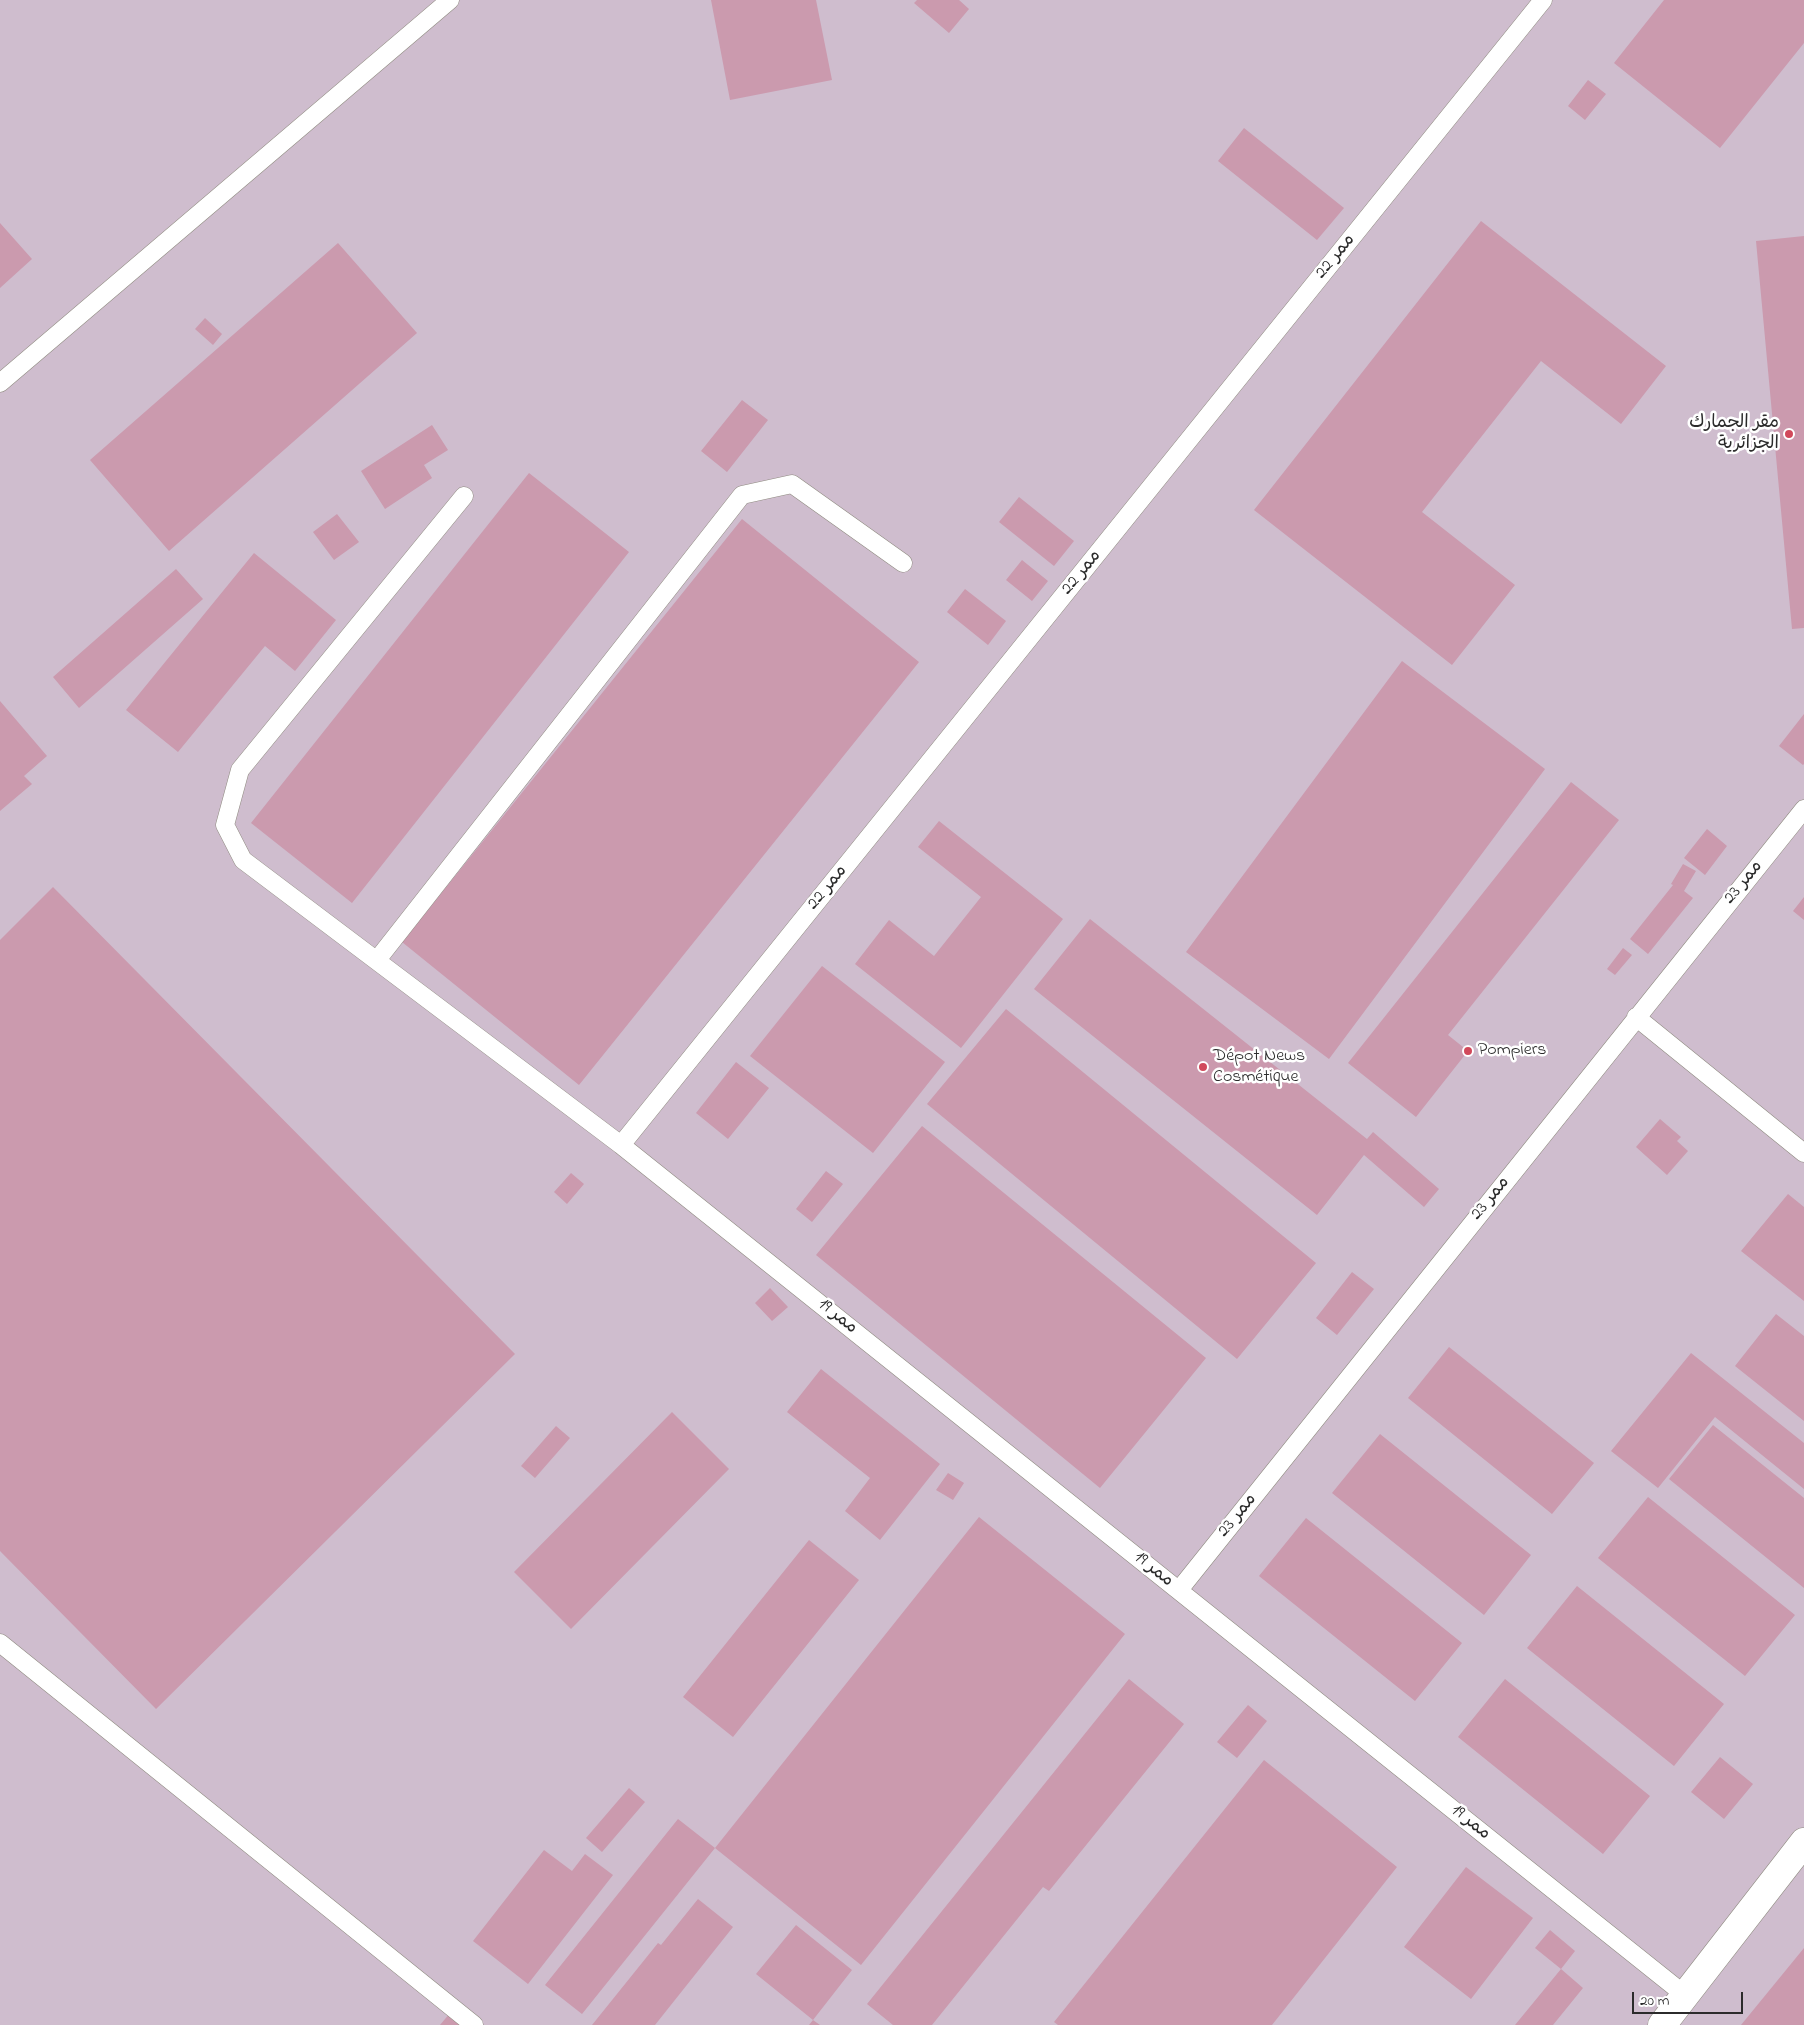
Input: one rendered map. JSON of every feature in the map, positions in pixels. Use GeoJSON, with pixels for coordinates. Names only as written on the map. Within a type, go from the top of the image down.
{"type":"FeatureCollection","features":[{"type":"Feature","properties":{"kind":"main road"},"geometry":{"type":"LineString","coordinates":[[1662,2025],[1804,1842]]}},
{"type":"Feature","properties":{"kind":"lane"},"geometry":{"type":"LineString","coordinates":[[0,383],[450,0]]}},
{"type":"Feature","properties":{"kind":"lane","name":"ممر 22"},"geometry":{"type":"LineString","coordinates":[[621,1145],[1543,0]]}},
{"type":"Feature","properties":{"kind":"lane"},"geometry":{"type":"LineString","coordinates":[[377,960],[742,495],[792,484],[903,563]]}},
{"type":"Feature","properties":{"kind":"lane","name":"ممر 19"},"geometry":{"type":"LineString","coordinates":[[464,496],[240,770],[225,825],[243,860],[621,1145],[1685,1996]]}},
{"type":"Feature","properties":{"kind":"lane","name":"ممر 23"},"geometry":{"type":"LineString","coordinates":[[1179,1590],[1636,1016],[1804,810]]}},
{"type":"Feature","properties":{"kind":"lane"},"geometry":{"type":"LineString","coordinates":[[1636,1016],[1804,1153]]}},
{"type":"Feature","properties":{"kind":"lane"},"geometry":{"type":"LineString","coordinates":[[0,1642],[474,2025]]}},
{"type":"Feature","properties":{"kind":"shaded area"},"geometry":{"type":"Polygon","coordinates":[[[0,0],[1804,0],[1804,2025],[0,2025],[0,0]]]}},
{"type":"Feature","properties":{"kind":"building"},"geometry":{"type":"Polygon","coordinates":[[[711,0],[816,0],[832,80],[730,100],[711,0]]]}},
{"type":"Feature","properties":{"kind":"building"},"geometry":{"type":"Polygon","coordinates":[[[917,0],[959,0],[969,9],[949,33],[914,3],[917,0]]]}},
{"type":"Feature","properties":{"kind":"building"},"geometry":{"type":"Polygon","coordinates":[[[1664,0],[1804,0],[1804,43],[1720,148],[1614,63],[1664,0]]]}},
{"type":"Feature","properties":{"kind":"building"},"geometry":{"type":"Polygon","coordinates":[[[1588,80],[1606,94],[1585,120],[1568,106],[1588,80]]]}},
{"type":"Feature","properties":{"kind":"building"},"geometry":{"type":"Polygon","coordinates":[[[1244,128],[1344,208],[1317,240],[1218,161],[1244,128]]]}},
{"type":"Feature","properties":{"kind":"building"},"geometry":{"type":"Polygon","coordinates":[[[1481,221],[1666,366],[1621,424],[1541,361],[1422,512],[1515,585],[1452,665],[1254,510],[1481,221]]]}},
{"type":"Feature","properties":{"kind":"building"},"geometry":{"type":"Polygon","coordinates":[[[0,223],[32,259],[0,288],[0,223]]]}},
{"type":"Feature","properties":{"kind":"building","name":"مقر الجمارك الجزائرية"},"geometry":{"type":"Polygon","coordinates":[[[1804,236],[1804,628],[1792,629],[1756,241],[1804,236]]]}},
{"type":"Feature","properties":{"kind":"building"},"geometry":{"type":"Polygon","coordinates":[[[338,243],[417,333],[169,551],[90,460],[338,243]]]}},
{"type":"Feature","properties":{"kind":"building"},"geometry":{"type":"Polygon","coordinates":[[[205,318],[222,334],[213,345],[195,329],[205,318]]]}},
{"type":"Feature","properties":{"kind":"building"},"geometry":{"type":"Polygon","coordinates":[[[742,400],[768,420],[727,472],[701,451],[742,400]]]}},
{"type":"Feature","properties":{"kind":"building"},"geometry":{"type":"Polygon","coordinates":[[[432,425],[448,450],[424,465],[432,478],[385,509],[361,471],[432,425]]]}},
{"type":"Feature","properties":{"kind":"building"},"geometry":{"type":"Polygon","coordinates":[[[529,473],[629,552],[352,903],[251,823],[529,473]]]}},
{"type":"Feature","properties":{"kind":"building"},"geometry":{"type":"Polygon","coordinates":[[[1019,497],[1074,541],[1054,566],[999,522],[1019,497]]]}},
{"type":"Feature","properties":{"kind":"building"},"geometry":{"type":"Polygon","coordinates":[[[337,514],[359,542],[334,560],[313,532],[337,514]]]}},
{"type":"Feature","properties":{"kind":"building"},"geometry":{"type":"Polygon","coordinates":[[[742,519],[919,662],[579,1085],[402,942],[742,519]]]}},
{"type":"Feature","properties":{"kind":"building"},"geometry":{"type":"Polygon","coordinates":[[[254,553],[336,620],[295,671],[265,646],[178,752],[126,710],[254,553]]]}},
{"type":"Feature","properties":{"kind":"building"},"geometry":{"type":"Polygon","coordinates":[[[1022,560],[1048,581],[1032,601],[1006,580],[1022,560]]]}},
{"type":"Feature","properties":{"kind":"building"},"geometry":{"type":"Polygon","coordinates":[[[176,569],[203,599],[79,708],[53,677],[176,569]]]}},
{"type":"Feature","properties":{"kind":"building"},"geometry":{"type":"Polygon","coordinates":[[[965,589],[1006,621],[988,645],[947,612],[965,589]]]}},
{"type":"Feature","properties":{"kind":"building"},"geometry":{"type":"Polygon","coordinates":[[[1402,661],[1545,769],[1329,1059],[1186,952],[1402,661]]]}},
{"type":"Feature","properties":{"kind":"building"},"geometry":{"type":"Polygon","coordinates":[[[0,701],[47,756],[24,776],[32,784],[0,811],[0,701]]]}},
{"type":"Feature","properties":{"kind":"building"},"geometry":{"type":"Polygon","coordinates":[[[1804,714],[1804,764],[1803,765],[1779,746],[1804,714]]]}},
{"type":"Feature","properties":{"kind":"building"},"geometry":{"type":"Polygon","coordinates":[[[1571,782],[1619,820],[1448,1035],[1468,1051],[1416,1117],[1348,1063],[1571,782]]]}},
{"type":"Feature","properties":{"kind":"building"},"geometry":{"type":"Polygon","coordinates":[[[939,821],[1063,919],[961,1048],[855,964],[889,920],[934,956],[981,897],[918,847],[939,821]]]}},
{"type":"Feature","properties":{"kind":"building"},"geometry":{"type":"Polygon","coordinates":[[[1707,829],[1727,846],[1705,875],[1684,858],[1707,829]]]}},
{"type":"Feature","properties":{"kind":"building"},"geometry":{"type":"Polygon","coordinates":[[[1683,864],[1696,871],[1684,891],[1693,898],[1648,954],[1630,939],[1673,885],[1671,884],[1683,864]]]}},
{"type":"Feature","properties":{"kind":"building"},"geometry":{"type":"Polygon","coordinates":[[[53,887],[515,1354],[156,1709],[0,1551],[0,940],[53,887]]]}},
{"type":"Feature","properties":{"kind":"building"},"geometry":{"type":"Polygon","coordinates":[[[1804,897],[1804,920],[1793,911],[1804,897]]]}},
{"type":"Feature","properties":{"kind":"building","name":"Dépot News Cosmétique"},"geometry":{"type":"Polygon","coordinates":[[[1090,919],[1367,1139],[1373,1132],[1439,1189],[1424,1207],[1364,1155],[1317,1215],[1034,989],[1090,919]]]}},
{"type":"Feature","properties":{"kind":"building"},"geometry":{"type":"Polygon","coordinates":[[[1623,948],[1632,955],[1615,975],[1607,969],[1623,948]]]}},
{"type":"Feature","properties":{"kind":"building"},"geometry":{"type":"Polygon","coordinates":[[[822,966],[945,1062],[873,1153],[750,1056],[822,966]]]}},
{"type":"Feature","properties":{"kind":"building"},"geometry":{"type":"Polygon","coordinates":[[[1006,1009],[1316,1263],[1237,1359],[927,1104],[1006,1009]]]}},
{"type":"Feature","properties":{"kind":"building"},"geometry":{"type":"Polygon","coordinates":[[[736,1062],[769,1088],[728,1139],[696,1113],[736,1062]]]}},
{"type":"Feature","properties":{"kind":"building"},"geometry":{"type":"Polygon","coordinates":[[[1660,1119],[1681,1137],[1677,1141],[1688,1151],[1667,1175],[1636,1147],[1660,1119]]]}},
{"type":"Feature","properties":{"kind":"building"},"geometry":{"type":"Polygon","coordinates":[[[922,1126],[1206,1358],[1100,1488],[816,1255],[922,1126]]]}},
{"type":"Feature","properties":{"kind":"building"},"geometry":{"type":"Polygon","coordinates":[[[826,1171],[843,1184],[812,1222],[796,1209],[826,1171]]]}},
{"type":"Feature","properties":{"kind":"building"},"geometry":{"type":"Polygon","coordinates":[[[571,1173],[584,1184],[567,1204],[554,1192],[571,1173]]]}},
{"type":"Feature","properties":{"kind":"building"},"geometry":{"type":"Polygon","coordinates":[[[1788,1194],[1804,1207],[1804,1301],[1741,1251],[1788,1194]]]}},
{"type":"Feature","properties":{"kind":"building"},"geometry":{"type":"Polygon","coordinates":[[[1352,1272],[1374,1289],[1337,1335],[1316,1318],[1352,1272]]]}},
{"type":"Feature","properties":{"kind":"building"},"geometry":{"type":"Polygon","coordinates":[[[770,1288],[788,1307],[772,1321],[755,1303],[770,1288]]]}},
{"type":"Feature","properties":{"kind":"building"},"geometry":{"type":"Polygon","coordinates":[[[1776,1314],[1804,1336],[1804,1421],[1735,1366],[1776,1314]]]}},
{"type":"Feature","properties":{"kind":"building"},"geometry":{"type":"Polygon","coordinates":[[[1449,1347],[1594,1463],[1552,1514],[1408,1398],[1449,1347]]]}},
{"type":"Feature","properties":{"kind":"building"},"geometry":{"type":"Polygon","coordinates":[[[1691,1353],[1804,1443],[1804,1489],[1715,1417],[1658,1488],[1611,1451],[1691,1353]]]}},
{"type":"Feature","properties":{"kind":"building"},"geometry":{"type":"Polygon","coordinates":[[[821,1369],[940,1464],[880,1540],[845,1511],[870,1478],[787,1412],[821,1369]]]}},
{"type":"Feature","properties":{"kind":"building"},"geometry":{"type":"Polygon","coordinates":[[[672,1412],[729,1469],[571,1629],[514,1572],[672,1412]]]}},
{"type":"Feature","properties":{"kind":"building"},"geometry":{"type":"Polygon","coordinates":[[[1713,1425],[1804,1498],[1804,1588],[1669,1479],[1713,1425]]]}},
{"type":"Feature","properties":{"kind":"building"},"geometry":{"type":"Polygon","coordinates":[[[556,1426],[570,1438],[535,1478],[521,1466],[556,1426]]]}},
{"type":"Feature","properties":{"kind":"building"},"geometry":{"type":"Polygon","coordinates":[[[1380,1434],[1531,1555],[1484,1615],[1332,1493],[1380,1434]]]}},
{"type":"Feature","properties":{"kind":"building"},"geometry":{"type":"Polygon","coordinates":[[[948,1473],[964,1483],[953,1500],[936,1490],[948,1473]]]}},
{"type":"Feature","properties":{"kind":"building"},"geometry":{"type":"Polygon","coordinates":[[[1648,1497],[1795,1615],[1745,1676],[1598,1558],[1648,1497]]]}},
{"type":"Feature","properties":{"kind":"building"},"geometry":{"type":"Polygon","coordinates":[[[979,1517],[1125,1634],[861,1965],[715,1848],[979,1517]]]}},
{"type":"Feature","properties":{"kind":"building"},"geometry":{"type":"Polygon","coordinates":[[[1306,1518],[1462,1643],[1415,1701],[1259,1576],[1306,1518]]]}},
{"type":"Feature","properties":{"kind":"building"},"geometry":{"type":"Polygon","coordinates":[[[809,1540],[859,1580],[733,1737],[683,1697],[809,1540]]]}},
{"type":"Feature","properties":{"kind":"building"},"geometry":{"type":"Polygon","coordinates":[[[1577,1586],[1724,1704],[1674,1766],[1527,1648],[1577,1586]]]}},
{"type":"Feature","properties":{"kind":"building"},"geometry":{"type":"Polygon","coordinates":[[[1129,1679],[1184,1724],[1049,1891],[1043,1887],[932,2025],[893,2025],[867,2004],[1129,1679]]]}},
{"type":"Feature","properties":{"kind":"building"},"geometry":{"type":"Polygon","coordinates":[[[1505,1679],[1650,1796],[1603,1854],[1458,1737],[1505,1679]]]}},
{"type":"Feature","properties":{"kind":"building"},"geometry":{"type":"Polygon","coordinates":[[[1248,1705],[1267,1721],[1237,1758],[1217,1742],[1248,1705]]]}},
{"type":"Feature","properties":{"kind":"building"},"geometry":{"type":"Polygon","coordinates":[[[1720,1757],[1753,1784],[1724,1819],[1691,1792],[1720,1757]]]}},
{"type":"Feature","properties":{"kind":"building"},"geometry":{"type":"Polygon","coordinates":[[[1264,1760],[1397,1867],[1272,2025],[1058,2025],[1054,2022],[1264,1760]]]}},
{"type":"Feature","properties":{"kind":"building"},"geometry":{"type":"Polygon","coordinates":[[[629,1788],[645,1802],[602,1852],[586,1838],[629,1788]]]}},
{"type":"Feature","properties":{"kind":"building"},"geometry":{"type":"Polygon","coordinates":[[[678,1819],[715,1848],[582,2014],[545,1985],[678,1819]]]}},
{"type":"Feature","properties":{"kind":"building"},"geometry":{"type":"Polygon","coordinates":[[[544,1850],[572,1871],[585,1854],[613,1875],[528,1984],[473,1941],[544,1850]]]}},
{"type":"Feature","properties":{"kind":"building"},"geometry":{"type":"Polygon","coordinates":[[[1466,1867],[1533,1918],[1471,1999],[1404,1947],[1466,1867]]]}},
{"type":"Feature","properties":{"kind":"building"},"geometry":{"type":"Polygon","coordinates":[[[698,1899],[733,1927],[655,2025],[592,2025],[658,1943],[661,1945],[698,1899]]]}},
{"type":"Feature","properties":{"kind":"building"},"geometry":{"type":"Polygon","coordinates":[[[796,1925],[852,1970],[813,2020],[756,1974],[796,1925]]]}},
{"type":"Feature","properties":{"kind":"building"},"geometry":{"type":"Polygon","coordinates":[[[1550,1930],[1575,1951],[1561,1969],[1535,1948],[1550,1930]]]}},
{"type":"Feature","properties":{"kind":"building"},"geometry":{"type":"Polygon","coordinates":[[[1804,1948],[1804,2025],[1741,2025],[1804,1948]]]}},
{"type":"Feature","properties":{"kind":"building"},"geometry":{"type":"Polygon","coordinates":[[[1561,1969],[1583,1988],[1553,2025],[1515,2025],[1561,1969]]]}},
{"type":"Feature","properties":{"kind":"building"},"geometry":{"type":"Polygon","coordinates":[[[450,2013],[465,2025],[440,2025],[450,2013]]]}},
{"type":"Feature","properties":{"kind":"building"},"geometry":{"type":"Polygon","coordinates":[[[813,2020],[820,2025],[809,2025],[813,2020]]]}},
{"type":"Feature","properties":{"kind":"place","name":"مقر الجمارك الجزائرية"},"geometry":{"type":"Point","coordinates":[1789,434]}},
{"type":"Feature","properties":{"kind":"place","name":"Pompiers"},"geometry":{"type":"Point","coordinates":[1468,1051]}},
{"type":"Feature","properties":{"kind":"place","name":"Dépot News Cosmétique"},"geometry":{"type":"Point","coordinates":[1203,1067]}}]}
